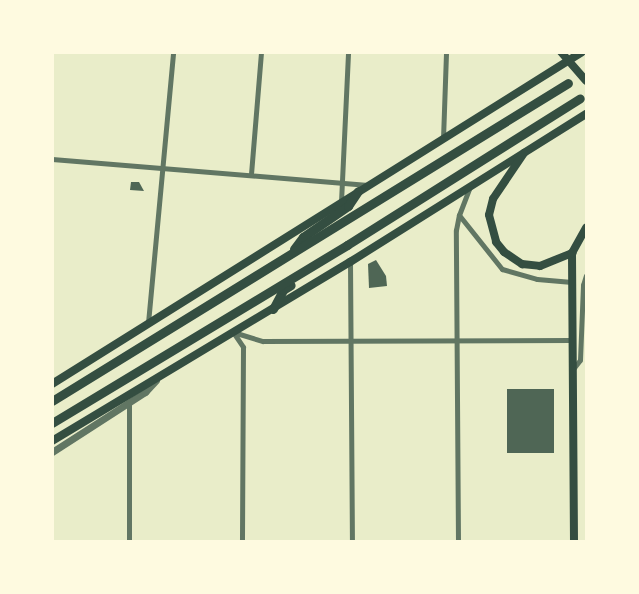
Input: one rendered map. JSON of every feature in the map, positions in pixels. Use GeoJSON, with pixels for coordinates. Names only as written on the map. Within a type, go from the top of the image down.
{"type":"FeatureCollection","features":[{"type":"Feature","properties":{"kind":"highway"},"geometry":{"type":"LineString","coordinates":[[52,401],[568,83]]}},
{"type":"Feature","properties":{"kind":"highway"},"geometry":{"type":"LineString","coordinates":[[52,423],[322,260],[580,98]]}},
{"type":"Feature","properties":{"kind":"highway"},"geometry":{"type":"LineString","coordinates":[[291,253],[303,237],[348,206],[358,191]]}},
{"type":"Feature","properties":{"kind":"highway"},"geometry":{"type":"LineString","coordinates":[[273,309],[283,290],[313,272],[322,260]]}},
{"type":"Feature","properties":{"kind":"main road"},"geometry":{"type":"LineString","coordinates":[[561,52],[586,81]]}},
{"type":"Feature","properties":{"kind":"main road"},"geometry":{"type":"LineString","coordinates":[[52,384],[582,52]]}},
{"type":"Feature","properties":{"kind":"main road"},"geometry":{"type":"LineString","coordinates":[[52,441],[350,262],[586,114]]}},
{"type":"Feature","properties":{"kind":"main road"},"geometry":{"type":"LineString","coordinates":[[524,153],[493,199],[489,214],[496,242],[504,252],[522,264],[540,266],[574,251]]}},
{"type":"Feature","properties":{"kind":"main road"},"geometry":{"type":"LineString","coordinates":[[574,542],[572,282],[574,251],[586,228]]}},
{"type":"Feature","properties":{"kind":"street"},"geometry":{"type":"LineString","coordinates":[[148,323],[173,52]]}},
{"type":"Feature","properties":{"kind":"street"},"geometry":{"type":"LineString","coordinates":[[251,174],[261,52]]}},
{"type":"Feature","properties":{"kind":"street"},"geometry":{"type":"LineString","coordinates":[[341,202],[348,52]]}},
{"type":"Feature","properties":{"kind":"street"},"geometry":{"type":"LineString","coordinates":[[443,139],[446,52]]}},
{"type":"Feature","properties":{"kind":"street"},"geometry":{"type":"LineString","coordinates":[[52,159],[368,184]]}},
{"type":"Feature","properties":{"kind":"street"},"geometry":{"type":"LineString","coordinates":[[458,542],[456,230],[470,187]]}},
{"type":"Feature","properties":{"kind":"street"},"geometry":{"type":"LineString","coordinates":[[459,215],[502,269],[537,279],[572,282]]}},
{"type":"Feature","properties":{"kind":"street"},"geometry":{"type":"LineString","coordinates":[[350,262],[352,542]]}},
{"type":"Feature","properties":{"kind":"street"},"geometry":{"type":"LineString","coordinates":[[580,360],[583,285],[586,275]]}},
{"type":"Feature","properties":{"kind":"street"},"geometry":{"type":"LineString","coordinates":[[233,332],[263,341],[571,340]]}},
{"type":"Feature","properties":{"kind":"street"},"geometry":{"type":"LineString","coordinates":[[233,332],[243,347],[242,542]]}},
{"type":"Feature","properties":{"kind":"street"},"geometry":{"type":"LineString","coordinates":[[571,372],[586,352]]}},
{"type":"Feature","properties":{"kind":"street"},"geometry":{"type":"LineString","coordinates":[[52,452],[145,392],[160,376]]}},
{"type":"Feature","properties":{"kind":"street"},"geometry":{"type":"LineString","coordinates":[[129,403],[129,542]]}},
{"type":"Feature","properties":{"kind":"building"},"geometry":{"type":"Polygon","coordinates":[[[131,182],[139,182],[144,191],[130,190],[131,182]]]}},
{"type":"Feature","properties":{"kind":"building"},"geometry":{"type":"Polygon","coordinates":[[[376,260],[386,276],[387,286],[369,288],[368,264],[376,260]]]}},
{"type":"Feature","properties":{"kind":"building"},"geometry":{"type":"Polygon","coordinates":[[[507,389],[554,389],[554,453],[507,453],[507,389]]]}}]}
